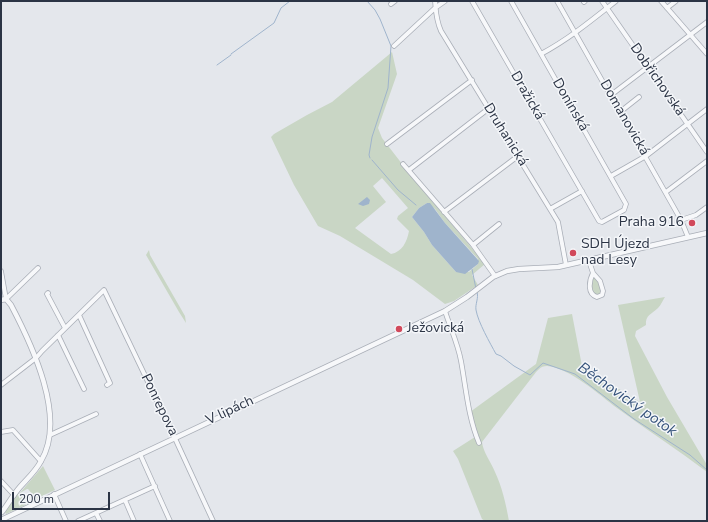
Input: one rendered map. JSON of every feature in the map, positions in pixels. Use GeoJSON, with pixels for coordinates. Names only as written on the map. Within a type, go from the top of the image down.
{"type":"FeatureCollection","features":[{"type":"Feature","properties":{"kind":"street","name":"Druhanická"},"geometry":{"type":"LineString","coordinates":[[435,1],[437,23],[558,222],[566,266]]}},
{"type":"Feature","properties":{"kind":"street"},"geometry":{"type":"LineString","coordinates":[[394,46],[435,8],[445,1]]}},
{"type":"Feature","properties":{"kind":"street","name":"Dražická"},"geometry":{"type":"LineString","coordinates":[[472,1],[600,222],[624,210]]}},
{"type":"Feature","properties":{"kind":"street","name":"Donínská"},"geometry":{"type":"LineString","coordinates":[[511,1],[611,176],[626,204],[624,210]]}},
{"type":"Feature","properties":{"kind":"street","name":"Domanovická"},"geometry":{"type":"LineString","coordinates":[[557,1],[666,192],[688,237]]}},
{"type":"Feature","properties":{"kind":"street","name":"Dobřichovská"},"geometry":{"type":"LineString","coordinates":[[602,1],[707,152]]}},
{"type":"Feature","properties":{"kind":"street"},"geometry":{"type":"LineString","coordinates":[[541,54],[575,33],[616,1]]}},
{"type":"Feature","properties":{"kind":"street"},"geometry":{"type":"LineString","coordinates":[[661,1],[707,54]]}},
{"type":"Feature","properties":{"kind":"street"},"geometry":{"type":"LineString","coordinates":[[667,8],[676,1]]}},
{"type":"Feature","properties":{"kind":"street"},"geometry":{"type":"LineString","coordinates":[[611,95],[707,22]]}},
{"type":"Feature","properties":{"kind":"street"},"geometry":{"type":"LineString","coordinates":[[387,144],[472,80]]}},
{"type":"Feature","properties":{"kind":"street"},"geometry":{"type":"LineString","coordinates":[[620,112],[639,97]]}},
{"type":"Feature","properties":{"kind":"street"},"geometry":{"type":"LineString","coordinates":[[409,170],[488,109]]}},
{"type":"Feature","properties":{"kind":"street"},"geometry":{"type":"LineString","coordinates":[[611,176],[646,156],[707,109]]}},
{"type":"Feature","properties":{"kind":"street"},"geometry":{"type":"LineString","coordinates":[[444,212],[518,156]]}},
{"type":"Feature","properties":{"kind":"street"},"geometry":{"type":"LineString","coordinates":[[666,192],[707,160]]}},
{"type":"Feature","properties":{"kind":"street"},"geometry":{"type":"LineString","coordinates":[[403,164],[473,245],[495,276]]}},
{"type":"Feature","properties":{"kind":"street"},"geometry":{"type":"LineString","coordinates":[[550,209],[582,190]]}},
{"type":"Feature","properties":{"kind":"street"},"geometry":{"type":"LineString","coordinates":[[681,220],[696,215],[707,207]]}},
{"type":"Feature","properties":{"kind":"street"},"geometry":{"type":"LineString","coordinates":[[473,245],[499,224]]}},
{"type":"Feature","properties":{"kind":"street","name":"V lipách"},"geometry":{"type":"LineString","coordinates":[[1,520],[6,516],[454,306],[495,276],[507,271],[566,266],[707,233]]}},
{"type":"Feature","properties":{"kind":"street"},"geometry":{"type":"LineString","coordinates":[[589,261],[593,273],[600,281],[603,291],[602,295],[597,297],[591,293],[590,282],[593,273]]}},
{"type":"Feature","properties":{"kind":"street"},"geometry":{"type":"LineString","coordinates":[[3,300],[38,268]]}},
{"type":"Feature","properties":{"kind":"street"},"geometry":{"type":"LineString","coordinates":[[1,271],[3,300]]}},
{"type":"Feature","properties":{"kind":"street","name":"Ponrepova"},"geometry":{"type":"LineString","coordinates":[[79,315],[104,290],[213,521]]}},
{"type":"Feature","properties":{"kind":"street"},"geometry":{"type":"LineString","coordinates":[[48,293],[46,294],[65,328]]}},
{"type":"Feature","properties":{"kind":"street"},"geometry":{"type":"LineString","coordinates":[[3,300],[9,302],[13,308],[36,358],[47,395],[50,413],[50,435],[46,452],[41,461],[2,512],[5,513],[6,516]]}},
{"type":"Feature","properties":{"kind":"street"},"geometry":{"type":"LineString","coordinates":[[445,310],[460,359],[469,410],[475,434],[479,443]]}},
{"type":"Feature","properties":{"kind":"street"},"geometry":{"type":"LineString","coordinates":[[1,384],[36,358],[79,315],[110,383],[107,385]]}},
{"type":"Feature","properties":{"kind":"street"},"geometry":{"type":"LineString","coordinates":[[58,335],[84,389]]}},
{"type":"Feature","properties":{"kind":"street"},"geometry":{"type":"LineString","coordinates":[[50,435],[96,414]]}},
{"type":"Feature","properties":{"kind":"street"},"geometry":{"type":"LineString","coordinates":[[1,432],[13,430],[41,461]]}},
{"type":"Feature","properties":{"kind":"street"},"geometry":{"type":"LineString","coordinates":[[140,454],[170,521]]}},
{"type":"Feature","properties":{"kind":"street"},"geometry":{"type":"LineString","coordinates":[[1,481],[14,495]]}},
{"type":"Feature","properties":{"kind":"street"},"geometry":{"type":"LineString","coordinates":[[78,521],[155,486]]}},
{"type":"Feature","properties":{"kind":"street"},"geometry":{"type":"LineString","coordinates":[[54,494],[66,521]]}},
{"type":"Feature","properties":{"kind":"street"},"geometry":{"type":"LineString","coordinates":[[125,500],[134,521]]}},
{"type":"Feature","properties":{"kind":"street"},"geometry":{"type":"LineString","coordinates":[[96,513],[100,521]]}},
{"type":"Feature","properties":{"kind":"green space"},"geometry":{"type":"Polygon","coordinates":[[[392,52],[397,74],[378,128],[382,138],[406,169],[485,264],[472,275],[478,285],[454,301],[445,304],[413,280],[340,236],[318,226],[294,185],[271,137],[332,102],[392,52]],[[382,178],[373,186],[386,202],[355,228],[391,254],[401,249],[407,239],[409,231],[397,219],[398,216],[408,208],[382,178]],[[427,203],[419,208],[412,217],[432,245],[456,272],[469,272],[478,264],[478,259],[445,223],[435,209],[427,203]]]}},
{"type":"Feature","properties":{"kind":"green space"},"geometry":{"type":"Polygon","coordinates":[[[149,250],[150,255],[185,316],[186,323],[146,255],[149,250]]]}},
{"type":"Feature","properties":{"kind":"green space"},"geometry":{"type":"Polygon","coordinates":[[[593,277],[598,280],[602,290],[599,295],[594,295],[593,293],[591,284],[593,277]]]}},
{"type":"Feature","properties":{"kind":"green space"},"geometry":{"type":"Polygon","coordinates":[[[665,297],[659,307],[648,317],[646,325],[636,331],[635,336],[667,397],[707,465],[707,472],[617,408],[584,382],[564,371],[545,366],[536,372],[482,442],[484,450],[500,484],[509,521],[485,521],[482,519],[458,459],[453,451],[475,437],[470,412],[536,364],[548,318],[572,314],[582,366],[640,402],[618,305],[665,297]]]}},
{"type":"Feature","properties":{"kind":"green space"},"geometry":{"type":"Polygon","coordinates":[[[43,466],[55,490],[31,501],[30,500],[34,496],[27,489],[20,493],[20,495],[25,502],[29,501],[30,503],[6,514],[5,512],[18,493],[19,494],[43,466]]]}},
{"type":"Feature","properties":{"kind":"water"},"geometry":{"type":"Polygon","coordinates":[[[367,197],[370,200],[369,204],[363,206],[358,204],[367,197]]]}},
{"type":"Feature","properties":{"kind":"water"},"geometry":{"type":"Polygon","coordinates":[[[427,203],[430,203],[445,223],[479,261],[478,264],[465,274],[456,272],[432,245],[412,217],[419,208],[427,203]]]}},
{"type":"Feature","properties":{"kind":"waterway"},"geometry":{"type":"LineString","coordinates":[[231,54],[274,23],[281,8],[290,1]]}},
{"type":"Feature","properties":{"kind":"waterway","name":"Běchovický potok"},"geometry":{"type":"LineString","coordinates":[[367,1],[375,10],[380,19],[391,46],[388,88],[372,137],[369,155],[370,158]]}},
{"type":"Feature","properties":{"kind":"waterway"},"geometry":{"type":"LineString","coordinates":[[217,65],[231,55]]}},
{"type":"Feature","properties":{"kind":"waterway","name":"Běchovický potok"},"geometry":{"type":"LineString","coordinates":[[372,160],[398,190],[416,205]]}},
{"type":"Feature","properties":{"kind":"waterway","name":"Běchovický potok"},"geometry":{"type":"LineString","coordinates":[[472,269],[476,289]]}},
{"type":"Feature","properties":{"kind":"waterway","name":"Běchovický potok"},"geometry":{"type":"LineString","coordinates":[[477,292],[477,315],[496,354],[530,375],[543,363],[575,374],[634,419],[690,455],[707,470]]}},
{"type":"Feature","properties":{"kind":"place","name":"Praha 916"},"geometry":{"type":"Point","coordinates":[692,223]}},
{"type":"Feature","properties":{"kind":"place","name":"SDH Újezd nad Lesy"},"geometry":{"type":"Point","coordinates":[573,253]}},
{"type":"Feature","properties":{"kind":"place","name":"Ježovická"},"geometry":{"type":"Point","coordinates":[399,329]}}]}
